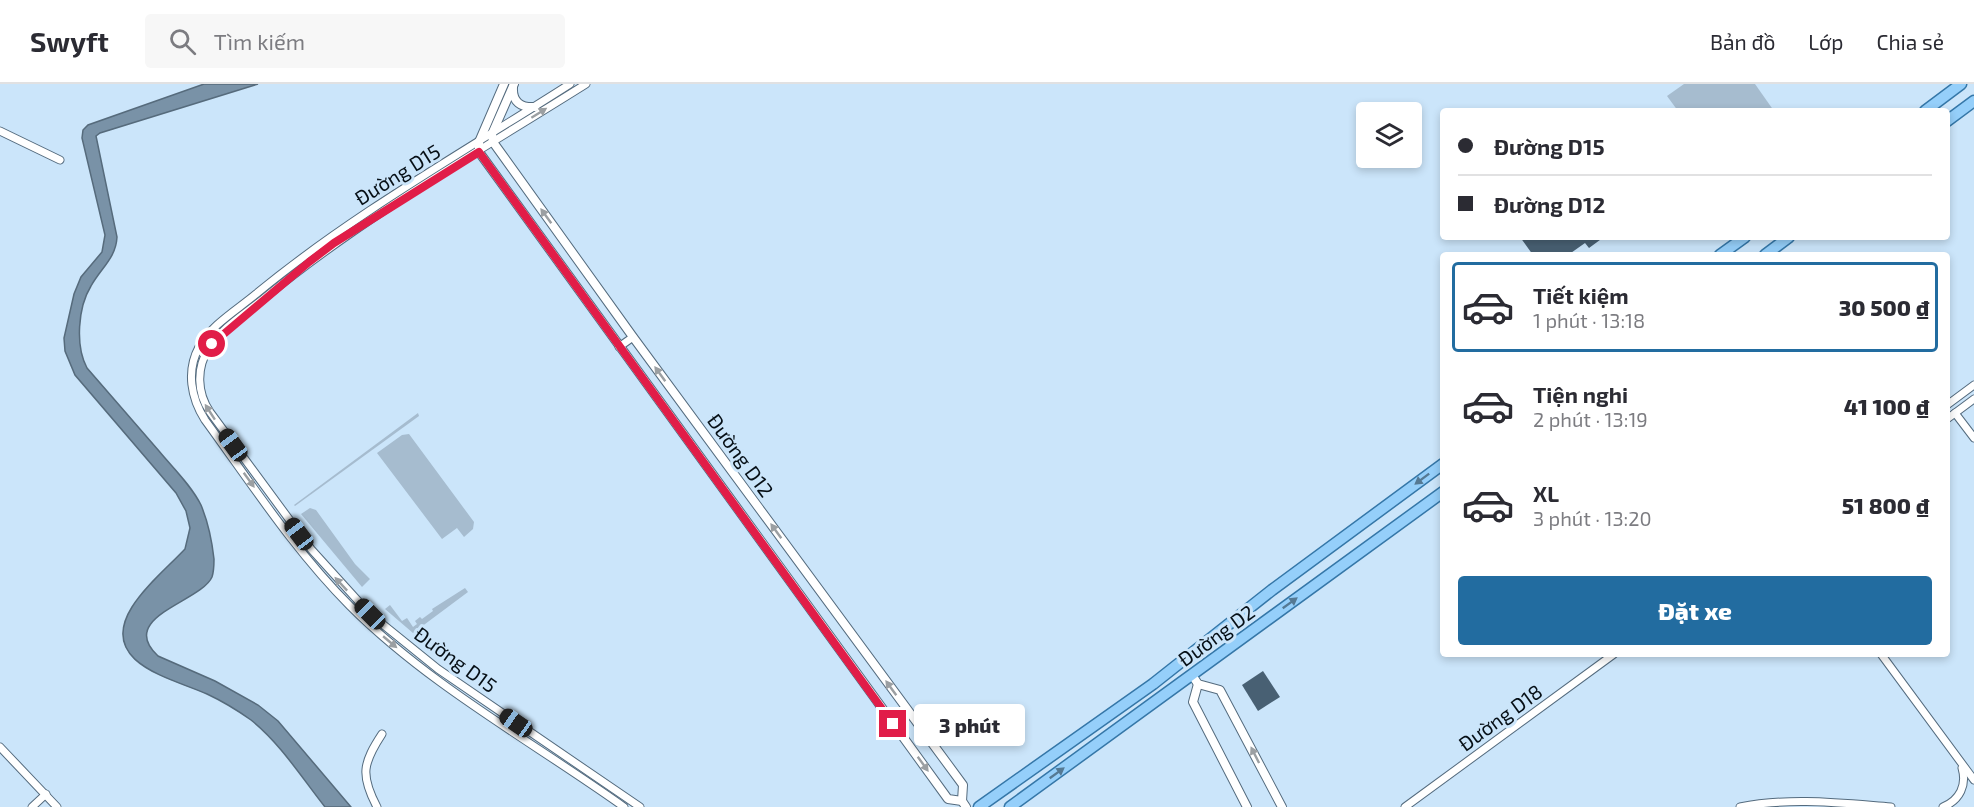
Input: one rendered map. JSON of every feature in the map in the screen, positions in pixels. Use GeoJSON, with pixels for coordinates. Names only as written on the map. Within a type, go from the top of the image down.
{"type":"FeatureCollection","features":[{"type":"Feature","properties":{"kind":"main road"},"geometry":{"type":"LineString","coordinates":[[1929,108],[1961,84]]}},
{"type":"Feature","properties":{"kind":"main road"},"geometry":{"type":"LineString","coordinates":[[1921,108],[1942,93],[1950,93]]}},
{"type":"Feature","properties":{"kind":"main road"},"geometry":{"type":"LineString","coordinates":[[1950,119],[1970,104]]}},
{"type":"Feature","properties":{"kind":"main road"},"geometry":{"type":"LineString","coordinates":[[1950,126],[1970,104]]}},
{"type":"Feature","properties":{"kind":"main road"},"geometry":{"type":"LineString","coordinates":[[1724,252],[1741,240]]}},
{"type":"Feature","properties":{"kind":"main road"},"geometry":{"type":"LineString","coordinates":[[1731,252],[1749,240]]}},
{"type":"Feature","properties":{"kind":"main road"},"geometry":{"type":"LineString","coordinates":[[1769,252],[1786,240]]}},
{"type":"Feature","properties":{"kind":"main road","name":"Đường D2"},"geometry":{"type":"LineString","coordinates":[[979,807],[1153,684],[1226,627],[1227,619],[1249,603],[1258,601],[1440,466]]}},
{"type":"Feature","properties":{"kind":"main road","name":"Đường D2"},"geometry":{"type":"LineString","coordinates":[[1010,807],[1195,679],[1440,494]]}},
{"type":"Feature","properties":{"kind":"main road"},"geometry":{"type":"LineString","coordinates":[[1182,661],[1195,679]]}},
{"type":"Feature","properties":{"kind":"street"},"geometry":{"type":"LineString","coordinates":[[479,147],[504,84]]}},
{"type":"Feature","properties":{"kind":"street"},"geometry":{"type":"LineString","coordinates":[[514,84],[515,100],[522,106],[535,107]]}},
{"type":"Feature","properties":{"kind":"street"},"geometry":{"type":"LineString","coordinates":[[492,138],[514,84]]}},
{"type":"Feature","properties":{"kind":"street","name":"Đường D15"},"geometry":{"type":"LineString","coordinates":[[570,84],[334,243],[222,333],[212,344],[202,364],[200,383],[202,396],[210,412],[311,549],[370,614],[438,669],[640,807]]}},
{"type":"Feature","properties":{"kind":"street","name":"Đường D15"},"geometry":{"type":"LineString","coordinates":[[492,138],[586,84]]}},
{"type":"Feature","properties":{"kind":"street"},"geometry":{"type":"LineString","coordinates":[[0,130],[60,160]]}},
{"type":"Feature","properties":{"kind":"street","name":"Đường D12"},"geometry":{"type":"LineString","coordinates":[[479,147],[618,347],[948,799],[964,804],[963,786],[633,337],[492,138]]}},
{"type":"Feature","properties":{"kind":"street","name":"Đường D15"},"geometry":{"type":"LineString","coordinates":[[479,147],[327,238],[214,329],[196,354],[191,378],[192,393],[205,420],[299,548],[333,588],[366,621],[445,684],[624,807]]}},
{"type":"Feature","properties":{"kind":"street"},"geometry":{"type":"LineString","coordinates":[[618,347],[633,337]]}},
{"type":"Feature","properties":{"kind":"street"},"geometry":{"type":"LineString","coordinates":[[1950,403],[1974,385]]}},
{"type":"Feature","properties":{"kind":"street"},"geometry":{"type":"LineString","coordinates":[[1950,417],[1974,399]]}},
{"type":"Feature","properties":{"kind":"street"},"geometry":{"type":"LineString","coordinates":[[1955,413],[1974,438]]}},
{"type":"Feature","properties":{"kind":"street","name":"Đường D18"},"geometry":{"type":"LineString","coordinates":[[1405,807],[1610,657]]}},
{"type":"Feature","properties":{"kind":"street"},"geometry":{"type":"LineString","coordinates":[[1883,657],[1974,780]]}},
{"type":"Feature","properties":{"kind":"street"},"geometry":{"type":"LineString","coordinates":[[1247,807],[1192,702],[1195,679],[1220,690],[1282,807]]}},
{"type":"Feature","properties":{"kind":"street"},"geometry":{"type":"LineString","coordinates":[[377,807],[371,796],[366,768],[367,757],[382,734]]}},
{"type":"Feature","properties":{"kind":"street"},"geometry":{"type":"LineString","coordinates":[[0,747],[57,807]]}},
{"type":"Feature","properties":{"kind":"street"},"geometry":{"type":"LineString","coordinates":[[1943,807],[1955,800],[1965,781],[1961,762]]}},
{"type":"Feature","properties":{"kind":"street"},"geometry":{"type":"LineString","coordinates":[[32,807],[46,794]]}},
{"type":"Feature","properties":{"kind":"street"},"geometry":{"type":"LineString","coordinates":[[1740,807],[1765,802],[1804,800],[1891,807]]}},
{"type":"Feature","properties":{"kind":"shaded area"},"geometry":{"type":"Polygon","coordinates":[[[204,84],[258,84],[96,136],[117,237],[111,257],[91,286],[83,305],[80,338],[83,359],[87,368],[182,477],[201,505],[206,518],[214,559],[212,577],[205,586],[154,620],[147,631],[148,642],[158,656],[215,681],[258,705],[278,721],[351,807],[325,807],[262,729],[213,697],[143,666],[131,655],[124,642],[124,626],[132,607],[150,584],[185,549],[190,528],[186,511],[176,493],[75,375],[65,351],[64,338],[74,294],[81,277],[102,252],[105,235],[82,138],[83,130],[88,125],[204,84]]]}},
{"type":"Feature","properties":{"kind":"shaded area"},"geometry":{"type":"Polygon","coordinates":[[[1684,84],[1755,84],[1772,108],[1676,108],[1667,96],[1684,84]]]}},
{"type":"Feature","properties":{"kind":"shaded area"},"geometry":{"type":"Polygon","coordinates":[[[418,413],[419,416],[294,505],[418,413]]]}},
{"type":"Feature","properties":{"kind":"shaded area"},"geometry":{"type":"Polygon","coordinates":[[[409,434],[474,522],[473,529],[464,537],[457,528],[442,539],[377,453],[402,435],[409,434]]]}},
{"type":"Feature","properties":{"kind":"shaded area"},"geometry":{"type":"Polygon","coordinates":[[[310,508],[316,510],[355,564],[370,579],[362,587],[301,514],[310,508]]]}},
{"type":"Feature","properties":{"kind":"shaded area"},"geometry":{"type":"Polygon","coordinates":[[[465,588],[468,592],[413,633],[385,609],[390,605],[402,621],[407,618],[413,627],[417,624],[415,621],[420,617],[422,619],[433,611],[432,609],[465,588]]]}},
{"type":"Feature","properties":{"kind":"building"},"geometry":{"type":"Polygon","coordinates":[[[1522,240],[1600,240],[1589,248],[1585,243],[1572,252],[1531,252],[1522,240]]]}},
{"type":"Feature","properties":{"kind":"building"},"geometry":{"type":"Polygon","coordinates":[[[1263,671],[1280,697],[1258,711],[1242,685],[1263,671]]]}},
{"type":"Feature","properties":{"kind":"route"},"geometry":{"type":"LineString","coordinates":[[212,344],[222,333],[334,243],[479,152],[893,724]]}}]}
